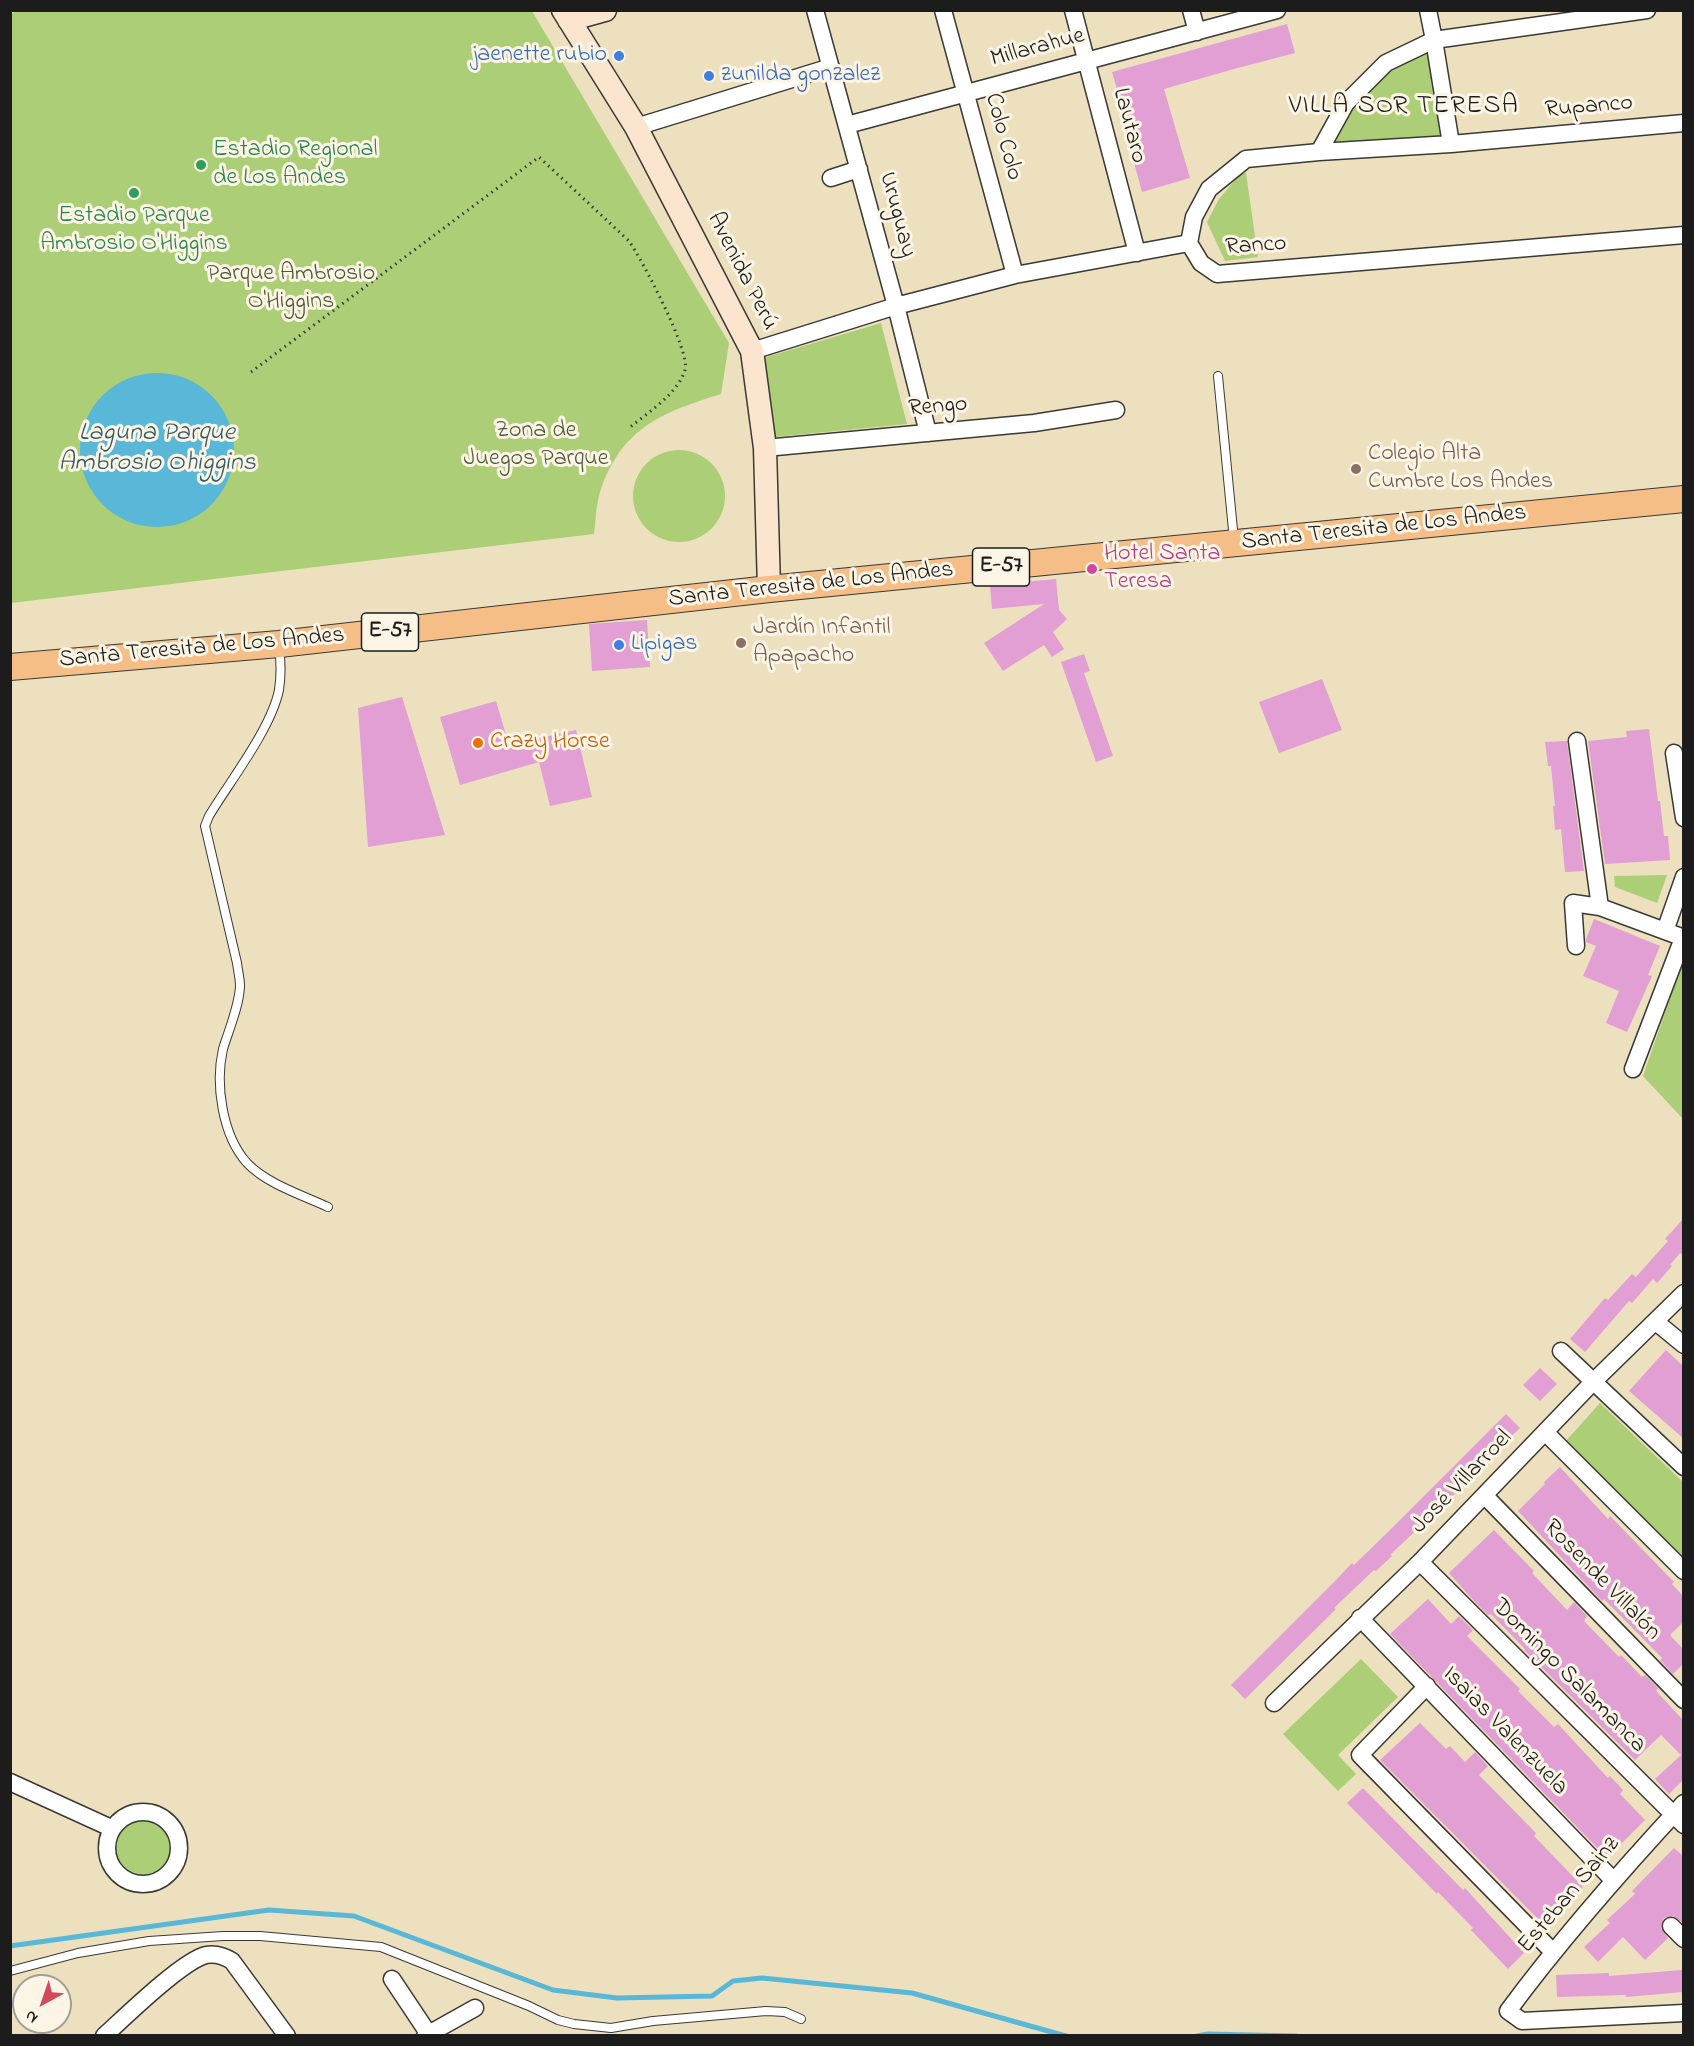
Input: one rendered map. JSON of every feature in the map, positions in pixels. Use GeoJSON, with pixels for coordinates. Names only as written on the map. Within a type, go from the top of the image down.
{"type":"FeatureCollection","features":[{"type":"Feature","properties":{"kind":"main road","name":"Santa Teresita de Los Andes"},"geometry":{"type":"LineString","coordinates":[[10,667],[279,644],[769,590],[1683,499]]}},
{"type":"Feature","properties":{"kind":"street"},"geometry":{"type":"LineString","coordinates":[[566,15],[605,10]]}},
{"type":"Feature","properties":{"kind":"street","name":"Uruguay"},"geometry":{"type":"LineString","coordinates":[[815,10],[896,306],[928,433]]}},
{"type":"Feature","properties":{"kind":"street","name":"Colo Colo"},"geometry":{"type":"LineString","coordinates":[[943,10],[1015,275]]}},
{"type":"Feature","properties":{"kind":"street","name":"Lautaro"},"geometry":{"type":"LineString","coordinates":[[1072,10],[1137,253]]}},
{"type":"Feature","properties":{"kind":"street"},"geometry":{"type":"LineString","coordinates":[[1191,10],[1197,32]]}},
{"type":"Feature","properties":{"kind":"street","name":"Millarahue"},"geometry":{"type":"LineString","coordinates":[[847,125],[1277,10]]}},
{"type":"Feature","properties":{"kind":"street"},"geometry":{"type":"LineString","coordinates":[[1428,10],[1451,144]]}},
{"type":"Feature","properties":{"kind":"street"},"geometry":{"type":"LineString","coordinates":[[1319,152],[1346,103],[1386,63],[1434,40],[1647,10]]}},
{"type":"Feature","properties":{"kind":"street","name":"Avenida Perú"},"geometry":{"type":"LineString","coordinates":[[566,15],[636,127],[752,351],[765,448],[769,590]]}},
{"type":"Feature","properties":{"kind":"street"},"geometry":{"type":"LineString","coordinates":[[636,127],[831,67]]}},
{"type":"Feature","properties":{"kind":"street","name":"Rupanco"},"geometry":{"type":"LineString","coordinates":[[1189,243],[1194,217],[1209,189],[1245,159],[1451,144],[1683,123]]}},
{"type":"Feature","properties":{"kind":"street"},"geometry":{"type":"LineString","coordinates":[[831,178],[859,170]]}},
{"type":"Feature","properties":{"kind":"street","name":"Ranco"},"geometry":{"type":"LineString","coordinates":[[752,351],[896,306],[1015,275],[1189,243],[1201,263],[1217,274],[1683,235]]}},
{"type":"Feature","properties":{"kind":"street","name":"Rengo"},"geometry":{"type":"LineString","coordinates":[[765,448],[1034,423],[1116,410]]}},
{"type":"Feature","properties":{"kind":"street"},"geometry":{"type":"LineString","coordinates":[[1578,741],[1599,907]]}},
{"type":"Feature","properties":{"kind":"street"},"geometry":{"type":"LineString","coordinates":[[1674,753],[1683,818]]}},
{"type":"Feature","properties":{"kind":"street"},"geometry":{"type":"LineString","coordinates":[[1665,931],[1683,877]]}},
{"type":"Feature","properties":{"kind":"street"},"geometry":{"type":"LineString","coordinates":[[1576,946],[1573,903],[1599,907],[1683,938],[1633,1069]]}},
{"type":"Feature","properties":{"kind":"street","name":"José Villarroel"},"geometry":{"type":"LineString","coordinates":[[1274,1703],[1420,1562],[1593,1382],[1683,1293]]}},
{"type":"Feature","properties":{"kind":"street"},"geometry":{"type":"LineString","coordinates":[[1656,1322],[1683,1345]]}},
{"type":"Feature","properties":{"kind":"street"},"geometry":{"type":"LineString","coordinates":[[1561,1351],[1683,1467]]}},
{"type":"Feature","properties":{"kind":"street"},"geometry":{"type":"LineString","coordinates":[[1545,1432],[1683,1571]]}},
{"type":"Feature","properties":{"kind":"street","name":"Rosende Villalón"},"geometry":{"type":"LineString","coordinates":[[1485,1496],[1683,1700]]}},
{"type":"Feature","properties":{"kind":"street","name":"Domingo Salamanca"},"geometry":{"type":"LineString","coordinates":[[1420,1562],[1680,1814]]}},
{"type":"Feature","properties":{"kind":"street","name":"Isaias Valenzuela"},"geometry":{"type":"LineString","coordinates":[[1360,1618],[1613,1880]]}},
{"type":"Feature","properties":{"kind":"street"},"geometry":{"type":"LineString","coordinates":[[1426,1686],[1360,1755],[1552,1951]]}},
{"type":"Feature","properties":{"kind":"street"},"geometry":{"type":"LineString","coordinates":[[10,1782],[111,1827]]}},
{"type":"Feature","properties":{"kind":"street"},"geometry":{"type":"LineString","coordinates":[[139,1811],[152,1812],[167,1820],[179,1840],[179,1853],[175,1866],[166,1876],[154,1883],[141,1885],[124,1879],[114,1871],[106,1852],[106,1839],[111,1827],[124,1815],[139,1811]]}},
{"type":"Feature","properties":{"kind":"street","name":"Esteban Sainz"},"geometry":{"type":"LineString","coordinates":[[1680,1814],[1613,1880],[1552,1951],[1508,2011],[1522,2021],[1683,2013]]}},
{"type":"Feature","properties":{"kind":"street"},"geometry":{"type":"LineString","coordinates":[[1671,1926],[1683,1939]]}},
{"type":"Feature","properties":{"kind":"street"},"geometry":{"type":"LineString","coordinates":[[104,2036],[186,1965],[206,1955],[222,1954],[232,1961],[287,2036]]}},
{"type":"Feature","properties":{"kind":"street"},"geometry":{"type":"LineString","coordinates":[[392,1980],[427,2034],[475,2008]]}},
{"type":"Feature","properties":{"kind":"lane"},"geometry":{"type":"LineString","coordinates":[[1218,376],[1234,544]]}},
{"type":"Feature","properties":{"kind":"lane"},"geometry":{"type":"LineString","coordinates":[[279,644],[281,664],[279,690],[268,723],[208,816],[205,826],[237,963],[240,986],[223,1051],[220,1077],[222,1109],[232,1138],[247,1163],[269,1179],[328,1207]]}},
{"type":"Feature","properties":{"kind":"lane"},"geometry":{"type":"LineString","coordinates":[[10,1971],[78,1953],[140,1942],[214,1936],[260,1936],[381,1947],[529,2006],[558,2020],[574,2024],[611,2028],[653,2021],[766,2011],[784,2012],[801,2019]]}},
{"type":"Feature","properties":{"kind":"path"},"geometry":{"type":"LineString","coordinates":[[251,372],[540,157],[629,241],[639,255],[681,345],[686,368],[677,388],[628,429]]}},
{"type":"Feature","properties":{"kind":"green space","name":"Parque Ambrosio O'Higgins"},"geometry":{"type":"Polygon","coordinates":[[[17,10],[532,11],[729,343],[721,394],[663,416],[633,436],[610,468],[601,489],[594,534],[11,603],[11,14],[17,10]]]}},
{"type":"Feature","properties":{"kind":"green space"},"geometry":{"type":"Polygon","coordinates":[[[1428,50],[1441,137],[1332,143],[1351,109],[1390,71],[1428,50]]]}},
{"type":"Feature","properties":{"kind":"green space"},"geometry":{"type":"Polygon","coordinates":[[[1246,173],[1258,257],[1225,261],[1207,222],[1219,199],[1240,174],[1246,173]]]}},
{"type":"Feature","properties":{"kind":"green space"},"geometry":{"type":"Polygon","coordinates":[[[881,323],[907,424],[775,437],[763,358],[881,323]]]}},
{"type":"Feature","properties":{"kind":"green space"},"geometry":{"type":"Polygon","coordinates":[[[679,450],[697,453],[712,463],[722,478],[725,496],[722,514],[712,529],[697,539],[679,542],[661,539],[646,529],[636,514],[633,496],[636,478],[646,463],[661,453],[679,450]]]}},
{"type":"Feature","properties":{"kind":"green space"},"geometry":{"type":"Polygon","coordinates":[[[1667,875],[1657,903],[1615,887],[1614,876],[1667,875]]]}},
{"type":"Feature","properties":{"kind":"green space"},"geometry":{"type":"Polygon","coordinates":[[[1683,961],[1683,1119],[1643,1076],[1683,961]]]}},
{"type":"Feature","properties":{"kind":"green space"},"geometry":{"type":"Polygon","coordinates":[[[1600,1403],[1683,1482],[1683,1564],[1565,1442],[1600,1403]]]}},
{"type":"Feature","properties":{"kind":"green space"},"geometry":{"type":"Polygon","coordinates":[[[1361,1659],[1398,1697],[1338,1755],[1356,1774],[1338,1791],[1283,1734],[1361,1659]]]}},
{"type":"Feature","properties":{"kind":"green space"},"geometry":{"type":"Polygon","coordinates":[[[143,1818],[160,1823],[168,1831],[173,1848],[168,1865],[160,1873],[143,1878],[126,1873],[118,1865],[113,1848],[118,1831],[126,1823],[143,1818]]]}},
{"type":"Feature","properties":{"kind":"water","name":"Laguna Parque Ambrosio Ohiggins"},"geometry":{"type":"Polygon","coordinates":[[[157,373],[186,379],[200,386],[211,396],[221,407],[228,421],[234,450],[228,479],[221,493],[211,504],[200,514],[186,521],[157,527],[128,521],[114,514],[103,504],[93,493],[86,479],[80,450],[86,421],[93,407],[103,396],[114,386],[128,379],[157,373]]]}},
{"type":"Feature","properties":{"kind":"building"},"geometry":{"type":"Polygon","coordinates":[[[1287,24],[1295,53],[1164,89],[1190,178],[1142,192],[1112,72],[1287,24]]]}},
{"type":"Feature","properties":{"kind":"building"},"geometry":{"type":"Polygon","coordinates":[[[1056,579],[1059,610],[1067,619],[1053,632],[1064,649],[1052,657],[1044,645],[1003,671],[984,643],[1044,604],[992,609],[990,585],[1056,579]]]}},
{"type":"Feature","properties":{"kind":"building","name":"Lipigas"},"geometry":{"type":"Polygon","coordinates":[[[647,620],[650,667],[592,671],[589,624],[647,620]]]}},
{"type":"Feature","properties":{"kind":"building"},"geometry":{"type":"Polygon","coordinates":[[[1084,654],[1090,671],[1084,673],[1113,756],[1096,762],[1061,662],[1084,654]]]}},
{"type":"Feature","properties":{"kind":"building"},"geometry":{"type":"Polygon","coordinates":[[[1322,679],[1342,730],[1279,753],[1259,702],[1322,679]]]}},
{"type":"Feature","properties":{"kind":"building"},"geometry":{"type":"Polygon","coordinates":[[[402,697],[445,835],[368,847],[358,708],[402,697]]]}},
{"type":"Feature","properties":{"kind":"building"},"geometry":{"type":"Polygon","coordinates":[[[496,701],[509,745],[576,730],[592,797],[550,806],[539,762],[460,785],[440,717],[496,701]]]}},
{"type":"Feature","properties":{"kind":"building"},"geometry":{"type":"Polygon","coordinates":[[[1649,729],[1658,801],[1660,801],[1664,836],[1668,836],[1670,860],[1605,864],[1588,741],[1627,737],[1626,731],[1649,729]]]}},
{"type":"Feature","properties":{"kind":"building"},"geometry":{"type":"Polygon","coordinates":[[[1567,741],[1584,871],[1565,872],[1561,829],[1555,830],[1551,766],[1548,766],[1545,742],[1567,741]]]}},
{"type":"Feature","properties":{"kind":"building"},"geometry":{"type":"Polygon","coordinates":[[[1594,919],[1660,946],[1648,975],[1652,976],[1627,1032],[1606,1023],[1619,991],[1583,976],[1596,946],[1586,942],[1594,919]]]}},
{"type":"Feature","properties":{"kind":"building"},"geometry":{"type":"Polygon","coordinates":[[[1683,1219],[1683,1255],[1680,1253],[1657,1283],[1653,1279],[1632,1303],[1629,1301],[1585,1352],[1570,1339],[1605,1298],[1608,1300],[1632,1274],[1636,1277],[1668,1241],[1665,1239],[1683,1219]]]}},
{"type":"Feature","properties":{"kind":"building"},"geometry":{"type":"Polygon","coordinates":[[[1666,1350],[1683,1366],[1683,1438],[1629,1391],[1666,1350]]]}},
{"type":"Feature","properties":{"kind":"building"},"geometry":{"type":"Polygon","coordinates":[[[1540,1368],[1557,1384],[1540,1401],[1523,1385],[1540,1368]]]}},
{"type":"Feature","properties":{"kind":"building"},"geometry":{"type":"Polygon","coordinates":[[[1506,1414],[1520,1428],[1390,1555],[1392,1556],[1334,1608],[1336,1609],[1245,1699],[1231,1685],[1352,1563],[1354,1565],[1506,1414]]]}},
{"type":"Feature","properties":{"kind":"building"},"geometry":{"type":"Polygon","coordinates":[[[1560,1467],[1608,1519],[1610,1516],[1674,1582],[1672,1584],[1683,1596],[1683,1622],[1670,1635],[1683,1649],[1683,1664],[1673,1674],[1660,1660],[1662,1658],[1604,1599],[1602,1601],[1518,1511],[1560,1467]]]}},
{"type":"Feature","properties":{"kind":"building"},"geometry":{"type":"Polygon","coordinates":[[[1494,1530],[1534,1571],[1532,1573],[1567,1610],[1574,1602],[1587,1616],[1584,1621],[1619,1657],[1621,1655],[1642,1677],[1645,1675],[1658,1688],[1656,1691],[1683,1720],[1683,1780],[1669,1794],[1655,1779],[1681,1755],[1661,1735],[1635,1760],[1491,1614],[1488,1615],[1474,1601],[1449,1573],[1494,1530]]]}},
{"type":"Feature","properties":{"kind":"building"},"geometry":{"type":"Polygon","coordinates":[[[1428,1599],[1451,1624],[1459,1616],[1473,1630],[1467,1636],[1554,1727],[1558,1724],[1608,1778],[1610,1776],[1623,1790],[1620,1794],[1645,1820],[1607,1858],[1390,1634],[1428,1599]]]}},
{"type":"Feature","properties":{"kind":"building"},"geometry":{"type":"Polygon","coordinates":[[[1420,1723],[1446,1749],[1450,1746],[1465,1762],[1475,1752],[1488,1766],[1479,1775],[1536,1833],[1534,1836],[1583,1887],[1546,1927],[1380,1760],[1420,1723]]]}},
{"type":"Feature","properties":{"kind":"building"},"geometry":{"type":"Polygon","coordinates":[[[1363,1788],[1463,1890],[1465,1888],[1524,1953],[1508,1969],[1471,1930],[1473,1928],[1347,1803],[1363,1788]]]}},
{"type":"Feature","properties":{"kind":"building"},"geometry":{"type":"Polygon","coordinates":[[[1674,1848],[1683,1856],[1683,1923],[1673,1916],[1664,1918],[1661,1928],[1668,1938],[1645,1960],[1623,1937],[1598,1962],[1584,1947],[1610,1923],[1607,1920],[1635,1894],[1632,1891],[1674,1848]]]}},
{"type":"Feature","properties":{"kind":"building"},"geometry":{"type":"Polygon","coordinates":[[[1682,1970],[1683,1992],[1626,1997],[1626,1995],[1557,1997],[1556,1975],[1609,1973],[1609,1976],[1682,1970]]]}},
{"type":"Feature","properties":{"kind":"waterway"},"geometry":{"type":"LineString","coordinates":[[10,1946],[269,1910],[354,1916],[553,1990],[617,1998],[712,1996],[733,1981],[762,1978],[912,1993],[1066,2036]]}},
{"type":"Feature","properties":{"kind":"waterway"},"geometry":{"type":"LineString","coordinates":[[1197,2036],[1208,2034],[1296,2036]]}},
{"type":"Feature","properties":{"kind":"place","name":"jaenette rubio"},"geometry":{"type":"Point","coordinates":[619,56]}},
{"type":"Feature","properties":{"kind":"place","name":"zunilda gonzalez"},"geometry":{"type":"Point","coordinates":[709,76]}},
{"type":"Feature","properties":{"kind":"place","name":"Estadio Regional de Los Andes"},"geometry":{"type":"Point","coordinates":[201,165]}},
{"type":"Feature","properties":{"kind":"place","name":"Estadio Parque Ambrosio O'Higgins"},"geometry":{"type":"Point","coordinates":[134,193]}},
{"type":"Feature","properties":{"kind":"place","name":"Colegio Alta Cumbre Los Andes"},"geometry":{"type":"Point","coordinates":[1356,469]}},
{"type":"Feature","properties":{"kind":"place","name":"Hotel Santa Teresa"},"geometry":{"type":"Point","coordinates":[1092,569]}},
{"type":"Feature","properties":{"kind":"place","name":"Jardín Infantil Apapacho"},"geometry":{"type":"Point","coordinates":[741,643]}},
{"type":"Feature","properties":{"kind":"place","name":"Lipigas"},"geometry":{"type":"Point","coordinates":[619,645]}},
{"type":"Feature","properties":{"kind":"place","name":"Crazy Horse"},"geometry":{"type":"Point","coordinates":[478,743]}},
{"type":"Feature","properties":{"kind":"district","name":"VILLA SOR TERESA"},"geometry":{"type":"Point","coordinates":[1404,108]}},
{"type":"Feature","properties":{"kind":"park label","name":"Zona de Juegos Parque"},"geometry":{"type":"Point","coordinates":[536,446]}}]}
